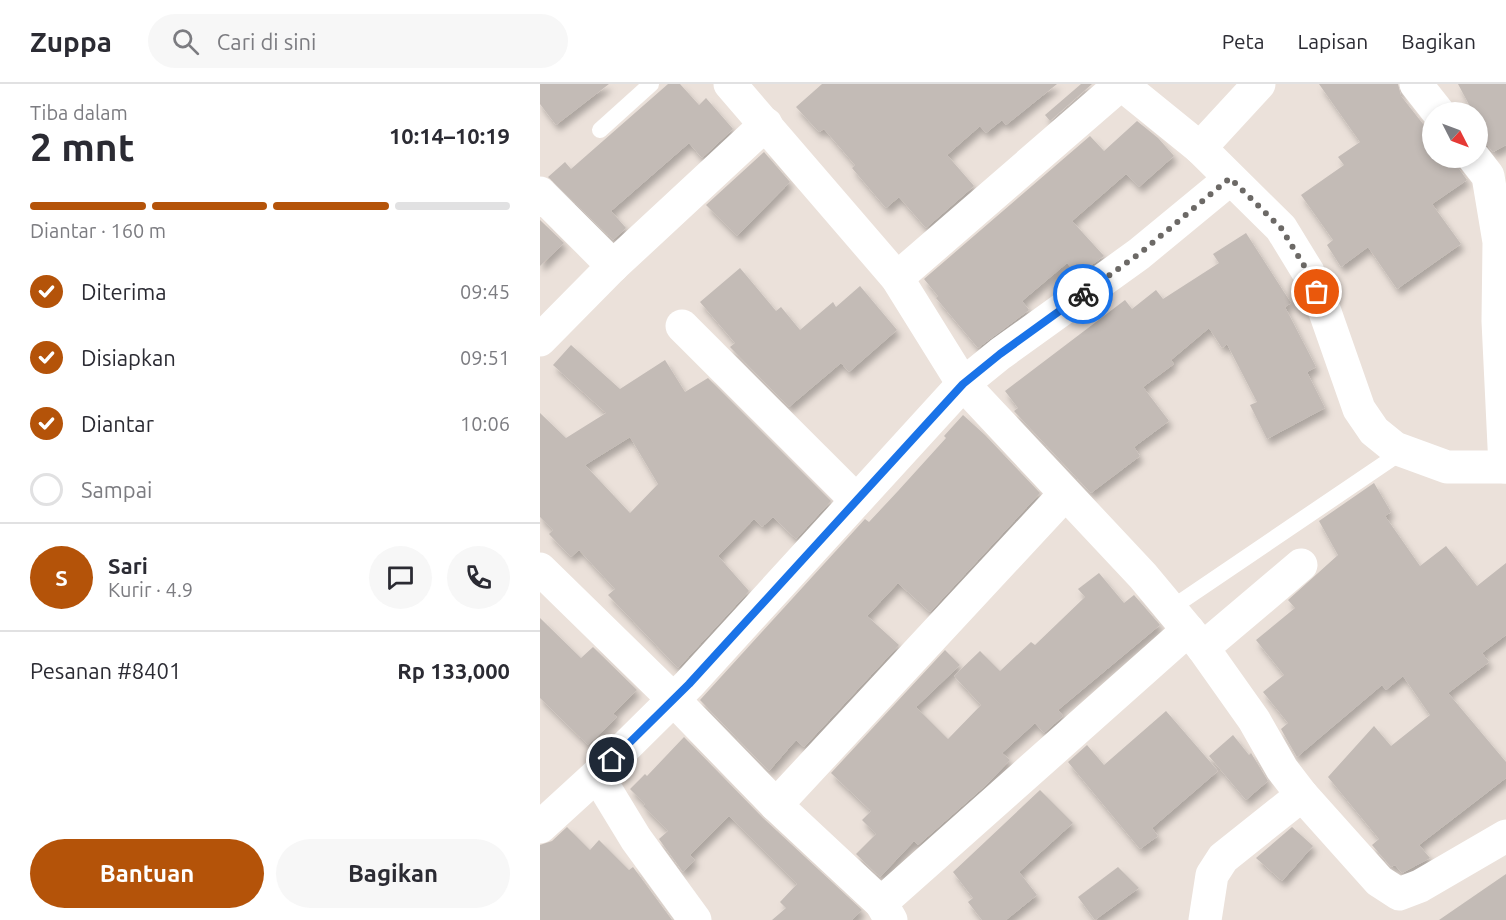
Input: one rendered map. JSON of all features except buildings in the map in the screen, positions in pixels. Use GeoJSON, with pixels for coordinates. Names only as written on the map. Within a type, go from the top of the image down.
{"type":"FeatureCollection","features":[{"type":"Feature","properties":{"kind":"street"},"geometry":{"type":"LineString","coordinates":[[730,84],[897,278],[963,384],[1143,576],[1187,629],[1254,720],[1282,769],[1302,795],[1379,881],[1400,894],[1420,886],[1506,836]]}},
{"type":"Feature","properties":{"kind":"street"},"geometry":{"type":"LineString","coordinates":[[897,278],[1121,84],[1200,148],[1281,228],[1308,272],[1325,312],[1359,409],[1374,431],[1395,448],[1448,467],[1505,467],[1498,321],[1499,242],[1488,176],[1482,168]]}},
{"type":"Feature","properties":{"kind":"street"},"geometry":{"type":"LineString","coordinates":[[1200,148],[1259,84]]}},
{"type":"Feature","properties":{"kind":"street"},"geometry":{"type":"LineString","coordinates":[[1416,84],[1430,102]]}},
{"type":"Feature","properties":{"kind":"street"},"geometry":{"type":"LineString","coordinates":[[540,340],[613,266],[766,124]]}},
{"type":"Feature","properties":{"kind":"street"},"geometry":{"type":"LineString","coordinates":[[540,827],[597,775],[689,684],[963,384],[1000,354],[1139,254],[1230,178]]}},
{"type":"Feature","properties":{"kind":"street"},"geometry":{"type":"LineString","coordinates":[[540,193],[613,266]]}},
{"type":"Feature","properties":{"kind":"street"},"geometry":{"type":"LineString","coordinates":[[682,326],[856,501]]}},
{"type":"Feature","properties":{"kind":"street"},"geometry":{"type":"LineString","coordinates":[[776,805],[1065,494]]}},
{"type":"Feature","properties":{"kind":"street"},"geometry":{"type":"LineString","coordinates":[[540,569],[673,699],[776,805],[886,911],[1187,629],[1301,565]]}},
{"type":"Feature","properties":{"kind":"street"},"geometry":{"type":"LineString","coordinates":[[597,775],[636,839],[695,920]]}},
{"type":"Feature","properties":{"kind":"street"},"geometry":{"type":"LineString","coordinates":[[1204,920],[1212,875],[1223,858],[1302,795]]}},
{"type":"Feature","properties":{"kind":"lane"},"geometry":{"type":"LineString","coordinates":[[600,130],[651,84]]}},
{"type":"Feature","properties":{"kind":"lane"},"geometry":{"type":"LineString","coordinates":[[1187,629],[1403,451]]}},
{"type":"Feature","properties":{"kind":"way so far"},"geometry":{"type":"LineString","coordinates":[[1083,294],[1139,254],[1230,178],[1281,228],[1308,272],[1317,292]]}},
{"type":"Feature","properties":{"kind":"route"},"geometry":{"type":"LineString","coordinates":[[612,760],[689,684],[963,384],[1000,354],[1083,294]]}}]}
